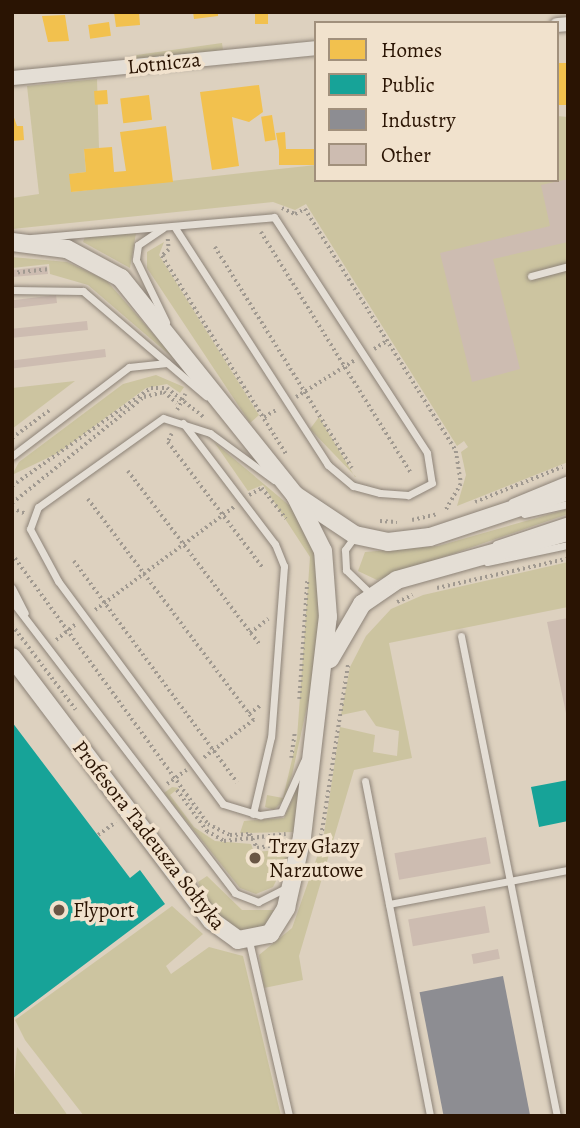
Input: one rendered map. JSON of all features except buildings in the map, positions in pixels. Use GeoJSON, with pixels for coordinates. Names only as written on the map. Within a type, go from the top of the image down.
{"type":"FeatureCollection","features":[{"type":"Feature","properties":{"kind":"street","name":"Lotnicza"},"geometry":{"type":"LineString","coordinates":[[12,78],[314,48]]}},
{"type":"Feature","properties":{"kind":"street"},"geometry":{"type":"LineString","coordinates":[[12,241],[68,248],[97,261],[131,286],[295,495],[355,535],[409,541],[476,525],[568,491]]}},
{"type":"Feature","properties":{"kind":"street","name":"Profesora Tadeusza Sołtyka"},"geometry":{"type":"LineString","coordinates":[[16,662],[212,921],[228,936],[249,941],[277,928],[295,878],[317,730],[327,566],[295,495]]}},
{"type":"Feature","properties":{"kind":"street","name":"Profesora Tadeusza Sołtyka"},"geometry":{"type":"LineString","coordinates":[[322,682],[342,631],[372,595],[413,573],[568,532]]}},
{"type":"Feature","properties":{"kind":"lane"},"geometry":{"type":"LineString","coordinates":[[12,241],[170,226],[277,219],[426,453],[432,483],[408,495],[380,493],[353,486],[328,465],[170,226]]}},
{"type":"Feature","properties":{"kind":"lane"},"geometry":{"type":"LineString","coordinates":[[170,226],[143,240],[136,260],[173,337]]}},
{"type":"Feature","properties":{"kind":"lane"},"geometry":{"type":"LineString","coordinates":[[531,276],[568,266]]}},
{"type":"Feature","properties":{"kind":"lane"},"geometry":{"type":"LineString","coordinates":[[12,290],[83,291],[236,422]]}},
{"type":"Feature","properties":{"kind":"lane"},"geometry":{"type":"LineString","coordinates":[[12,456],[130,367],[167,363]]}},
{"type":"Feature","properties":{"kind":"lane"},"geometry":{"type":"LineString","coordinates":[[295,495],[216,437],[180,420],[147,425],[31,516],[36,544],[84,618],[223,804],[253,814],[273,816],[286,806],[317,730]]}},
{"type":"Feature","properties":{"kind":"lane"},"geometry":{"type":"LineString","coordinates":[[180,420],[242,500],[284,566],[271,737],[253,814]]}},
{"type":"Feature","properties":{"kind":"lane"},"geometry":{"type":"LineString","coordinates":[[476,525],[522,496],[568,480]]}},
{"type":"Feature","properties":{"kind":"lane"},"geometry":{"type":"LineString","coordinates":[[476,525],[568,504]]}},
{"type":"Feature","properties":{"kind":"lane","name":"Profesora Tadeusza Sołtyka"},"geometry":{"type":"LineString","coordinates":[[458,563],[568,520]]}},
{"type":"Feature","properties":{"kind":"lane"},"geometry":{"type":"LineString","coordinates":[[355,535],[345,550],[346,570],[372,595]]}},
{"type":"Feature","properties":{"kind":"lane","name":"Profesora Tadeusza Sołtyka"},"geometry":{"type":"LineString","coordinates":[[458,563],[514,560],[568,545]]}},
{"type":"Feature","properties":{"kind":"lane"},"geometry":{"type":"LineString","coordinates":[[12,588],[35,632]]}},
{"type":"Feature","properties":{"kind":"lane"},"geometry":{"type":"LineString","coordinates":[[12,601],[242,898],[268,900],[295,878]]}},
{"type":"Feature","properties":{"kind":"lane"},"geometry":{"type":"LineString","coordinates":[[461,636],[557,1116]]}},
{"type":"Feature","properties":{"kind":"lane"},"geometry":{"type":"LineString","coordinates":[[365,781],[430,1116]]}},
{"type":"Feature","properties":{"kind":"lane"},"geometry":{"type":"LineString","coordinates":[[389,904],[568,870]]}},
{"type":"Feature","properties":{"kind":"lane"},"geometry":{"type":"LineString","coordinates":[[249,941],[289,1116]]}},
{"type":"Feature","properties":{"kind":"path"},"geometry":{"type":"LineString","coordinates":[[170,226],[169,250],[162,256],[291,461]]}},
{"type":"Feature","properties":{"kind":"path"},"geometry":{"type":"LineString","coordinates":[[261,232],[411,473]]}},
{"type":"Feature","properties":{"kind":"path"},"geometry":{"type":"LineString","coordinates":[[215,247],[357,476]]}},
{"type":"Feature","properties":{"kind":"path"},"geometry":{"type":"LineString","coordinates":[[12,272],[48,269]]}},
{"type":"Feature","properties":{"kind":"path"},"geometry":{"type":"LineString","coordinates":[[12,503],[144,397],[164,392],[177,403]]}},
{"type":"Feature","properties":{"kind":"path"},"geometry":{"type":"LineString","coordinates":[[180,420],[168,442],[263,568]]}},
{"type":"Feature","properties":{"kind":"path"},"geometry":{"type":"LineString","coordinates":[[471,504],[520,479],[568,466]]}},
{"type":"Feature","properties":{"kind":"path"},"geometry":{"type":"LineString","coordinates":[[128,471],[260,645]]}},
{"type":"Feature","properties":{"kind":"path"},"geometry":{"type":"LineString","coordinates":[[16,662],[46,647],[242,500],[262,488],[289,523]]}},
{"type":"Feature","properties":{"kind":"path"},"geometry":{"type":"LineString","coordinates":[[88,499],[254,720],[157,791]]}},
{"type":"Feature","properties":{"kind":"path"},"geometry":{"type":"LineString","coordinates":[[369,520],[455,511]]}},
{"type":"Feature","properties":{"kind":"path"},"geometry":{"type":"LineString","coordinates":[[423,585],[509,571],[568,553]]}},
{"type":"Feature","properties":{"kind":"path"},"geometry":{"type":"LineString","coordinates":[[12,554],[65,633],[213,828],[250,834],[257,848],[316,840],[345,653]]}},
{"type":"Feature","properties":{"kind":"path"},"geometry":{"type":"LineString","coordinates":[[429,590],[568,559]]}},
{"type":"Feature","properties":{"kind":"path"},"geometry":{"type":"LineString","coordinates":[[74,561],[237,782]]}},
{"type":"Feature","properties":{"kind":"path"},"geometry":{"type":"LineString","coordinates":[[299,704],[307,573]]}},
{"type":"Feature","properties":{"kind":"path"},"geometry":{"type":"LineString","coordinates":[[393,598],[416,587]]}},
{"type":"Feature","properties":{"kind":"path"},"geometry":{"type":"LineString","coordinates":[[392,606],[420,593]]}},
{"type":"Feature","properties":{"kind":"path"},"geometry":{"type":"LineString","coordinates":[[250,633],[270,617]]}},
{"type":"Feature","properties":{"kind":"path"},"geometry":{"type":"LineString","coordinates":[[177,790],[215,837],[301,842],[313,848],[321,840],[353,653]]}},
{"type":"Feature","properties":{"kind":"path"},"geometry":{"type":"LineString","coordinates":[[249,714],[269,698]]}},
{"type":"Feature","properties":{"kind":"path"},"geometry":{"type":"LineString","coordinates":[[288,772],[297,717]]}},
{"type":"Feature","properties":{"kind":"path"},"geometry":{"type":"LineString","coordinates":[[98,835],[129,813]]}},
{"type":"Feature","properties":{"kind":"shaded area"},"geometry":{"type":"Polygon","coordinates":[[[222,43],[223,50],[136,62],[135,55],[222,43]]]}},
{"type":"Feature","properties":{"kind":"shaded area"},"geometry":{"type":"Polygon","coordinates":[[[97,79],[99,148],[84,149],[86,172],[70,174],[71,192],[314,165],[314,182],[559,182],[559,116],[568,117],[568,462],[457,506],[466,475],[461,452],[468,447],[464,441],[457,446],[306,204],[295,210],[273,202],[12,229],[12,198],[39,194],[27,86],[97,79]]]}},
{"type":"Feature","properties":{"kind":"shaded area"},"geometry":{"type":"Polygon","coordinates":[[[136,233],[130,268],[83,242],[85,237],[136,233]]]}},
{"type":"Feature","properties":{"kind":"shaded area"},"geometry":{"type":"Polygon","coordinates":[[[164,242],[159,255],[259,415],[250,423],[147,268],[147,252],[164,242]]]}},
{"type":"Feature","properties":{"kind":"shaded area"},"geometry":{"type":"Polygon","coordinates":[[[12,257],[67,262],[106,280],[179,363],[88,285],[50,274],[49,264],[12,268],[12,257]]]}},
{"type":"Feature","properties":{"kind":"shaded area"},"geometry":{"type":"Polygon","coordinates":[[[156,375],[184,387],[180,393],[167,384],[146,388],[58,453],[12,475],[19,462],[123,384],[156,375]]]}},
{"type":"Feature","properties":{"kind":"shaded area"},"geometry":{"type":"Polygon","coordinates":[[[75,381],[12,429],[12,388],[75,381]]]}},
{"type":"Feature","properties":{"kind":"shaded area"},"geometry":{"type":"Polygon","coordinates":[[[319,417],[353,474],[310,429],[319,417]]]}},
{"type":"Feature","properties":{"kind":"shaded area"},"geometry":{"type":"Polygon","coordinates":[[[214,442],[290,506],[314,544],[323,578],[315,670],[292,775],[284,800],[274,810],[265,807],[267,795],[283,798],[297,738],[310,557],[263,485],[248,491],[214,442]]]}},
{"type":"Feature","properties":{"kind":"shaded area"},"geometry":{"type":"Polygon","coordinates":[[[568,509],[568,514],[377,580],[358,571],[365,552],[438,546],[568,509]]]}},
{"type":"Feature","properties":{"kind":"shaded area"},"geometry":{"type":"Polygon","coordinates":[[[568,562],[568,607],[389,643],[412,758],[354,770],[299,956],[303,980],[264,988],[259,955],[292,928],[323,840],[340,727],[375,735],[373,752],[397,756],[399,731],[376,726],[365,710],[341,715],[350,667],[366,636],[391,609],[423,595],[568,562]]]}},
{"type":"Feature","properties":{"kind":"shaded area"},"geometry":{"type":"Polygon","coordinates":[[[301,779],[294,832],[240,833],[244,821],[284,818],[301,779]]]}},
{"type":"Feature","properties":{"kind":"shaded area"},"geometry":{"type":"Polygon","coordinates":[[[172,787],[179,788],[170,795],[194,827],[215,841],[251,844],[254,852],[292,849],[273,887],[256,894],[240,888],[164,793],[172,787]]]}},
{"type":"Feature","properties":{"kind":"shaded area"},"geometry":{"type":"Polygon","coordinates":[[[207,876],[242,910],[275,910],[269,924],[246,933],[229,928],[204,898],[198,882],[207,876]]]}},
{"type":"Feature","properties":{"kind":"shaded area"},"geometry":{"type":"Polygon","coordinates":[[[172,906],[203,934],[166,966],[171,974],[209,947],[243,956],[281,1116],[84,1116],[25,1040],[15,1020],[172,906]]]}},
{"type":"Feature","properties":{"kind":"shaded area"},"geometry":{"type":"Polygon","coordinates":[[[17,1047],[68,1116],[18,1116],[12,1108],[17,1047]]]}},
{"type":"Feature","properties":{"kind":"place","name":"Trzy Głazy Narzutowe"},"geometry":{"type":"Point","coordinates":[255,858]}},
{"type":"Feature","properties":{"kind":"place","name":"Flyport"},"geometry":{"type":"Point","coordinates":[59,910]}}]}
